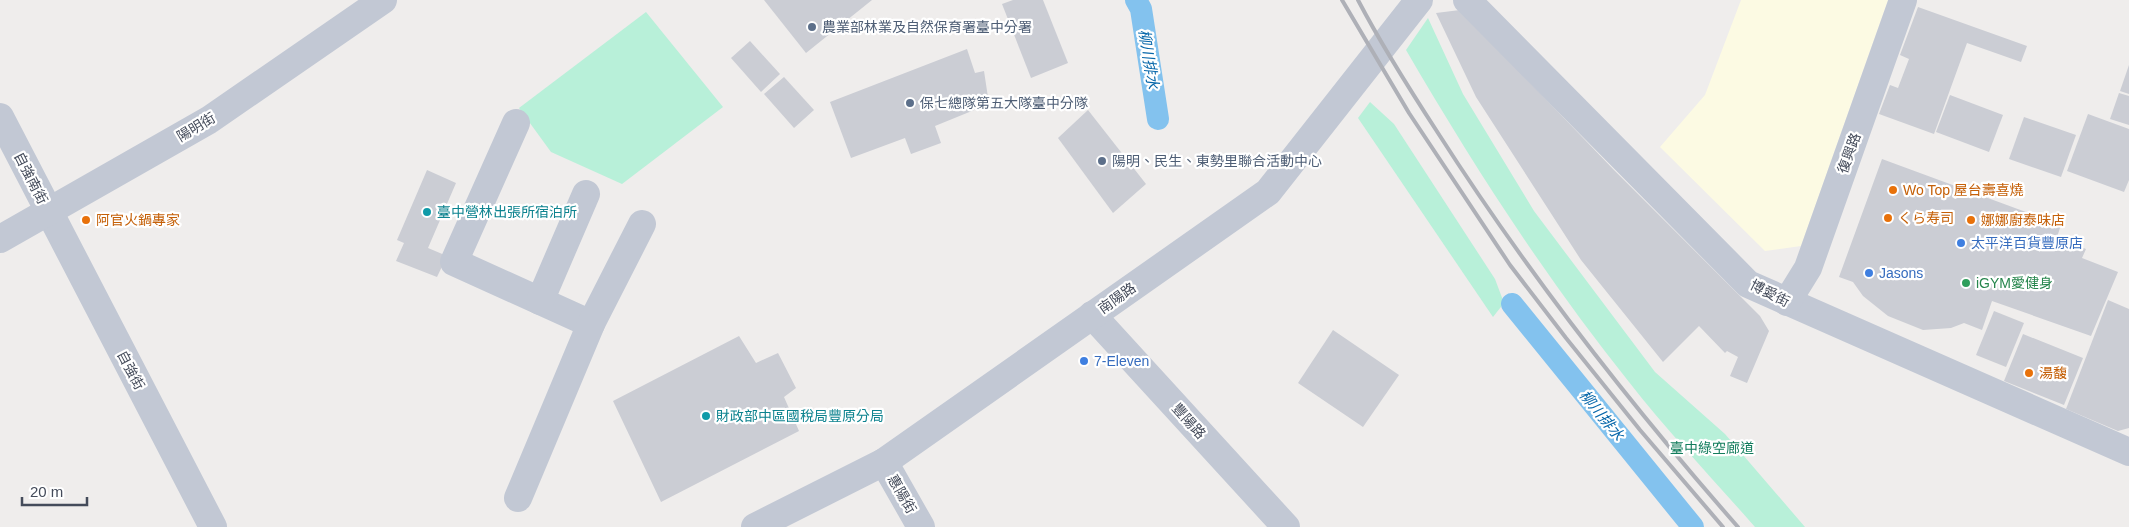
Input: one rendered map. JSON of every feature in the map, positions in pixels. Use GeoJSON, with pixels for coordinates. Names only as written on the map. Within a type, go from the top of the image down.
{"type":"FeatureCollection","features":[{"type":"Feature","properties":{"kind":"street","name":"陽明街"},"geometry":{"type":"LineString","coordinates":[[0,239],[209,120],[384,0]]}},
{"type":"Feature","properties":{"kind":"street","name":"南陽路"},"geometry":{"type":"LineString","coordinates":[[755,527],[884,462],[1268,192],[1419,0]]}},
{"type":"Feature","properties":{"kind":"street","name":"博愛街"},"geometry":{"type":"LineString","coordinates":[[1467,0],[1748,284],[2129,452]]}},
{"type":"Feature","properties":{"kind":"street","name":"復興路"},"geometry":{"type":"LineString","coordinates":[[1787,302],[1808,268],[1903,0]]}},
{"type":"Feature","properties":{"kind":"street","name":"自強南街"},"geometry":{"type":"LineString","coordinates":[[0,117],[49,212]]}},
{"type":"Feature","properties":{"kind":"street"},"geometry":{"type":"LineString","coordinates":[[516,123],[454,262],[592,324]]}},
{"type":"Feature","properties":{"kind":"street"},"geometry":{"type":"LineString","coordinates":[[540,301],[586,194]]}},
{"type":"Feature","properties":{"kind":"street","name":"自強街"},"geometry":{"type":"LineString","coordinates":[[49,212],[212,527]]}},
{"type":"Feature","properties":{"kind":"street"},"geometry":{"type":"LineString","coordinates":[[518,498],[592,324],[642,224]]}},
{"type":"Feature","properties":{"kind":"street","name":"豐陽路"},"geometry":{"type":"LineString","coordinates":[[1092,315],[1286,527]]}},
{"type":"Feature","properties":{"kind":"street","name":"惠陽街"},"geometry":{"type":"LineString","coordinates":[[884,462],[921,527]]}},
{"type":"Feature","properties":{"kind":"shaded area"},"geometry":{"type":"Polygon","coordinates":[[[1741,0],[1888,0],[1801,246],[1765,251],[1660,147],[1705,95],[1741,0]]]}},
{"type":"Feature","properties":{"kind":"green space"},"geometry":{"type":"Polygon","coordinates":[[[646,12],[723,107],[622,184],[551,152],[519,108],[646,12]]]}},
{"type":"Feature","properties":{"kind":"green space","name":"臺中綠空廊道"},"geometry":{"type":"Polygon","coordinates":[[[1428,18],[1463,94],[1534,211],[1655,372],[1725,434],[1805,527],[1755,527],[1644,401],[1568,302],[1511,220],[1457,136],[1406,50],[1428,18]]]}},
{"type":"Feature","properties":{"kind":"green space"},"geometry":{"type":"Polygon","coordinates":[[[1370,102],[1394,124],[1495,279],[1504,303],[1493,317],[1358,118],[1370,102]]]}},
{"type":"Feature","properties":{"kind":"building","name":"農業部林業及自然保育署臺中分署"},"geometry":{"type":"Polygon","coordinates":[[[764,0],[872,0],[806,53],[764,0]]]}},
{"type":"Feature","properties":{"kind":"building"},"geometry":{"type":"Polygon","coordinates":[[[1013,0],[1043,0],[1068,63],[1031,78],[1002,4],[1013,0]]]}},
{"type":"Feature","properties":{"kind":"building"},"geometry":{"type":"Polygon","coordinates":[[[1918,7],[2027,46],[2021,62],[1967,43],[1934,134],[1879,114],[1890,85],[1898,88],[1909,59],[1900,55],[1918,7]]]}},
{"type":"Feature","properties":{"kind":"building"},"geometry":{"type":"Polygon","coordinates":[[[1460,10],[1613,169],[1760,316],[1769,331],[1747,383],[1730,376],[1738,357],[1727,351],[1725,353],[1699,326],[1663,362],[1581,260],[1476,97],[1436,13],[1460,10]]]}},
{"type":"Feature","properties":{"kind":"building"},"geometry":{"type":"Polygon","coordinates":[[[750,41],[780,74],[761,92],[731,58],[750,41]]]}},
{"type":"Feature","properties":{"kind":"building","name":"保七總隊第五大隊臺中分隊"},"geometry":{"type":"Polygon","coordinates":[[[967,49],[975,73],[984,71],[989,104],[935,126],[941,143],[911,154],[905,138],[851,158],[830,102],[967,49]]]}},
{"type":"Feature","properties":{"kind":"building"},"geometry":{"type":"Polygon","coordinates":[[[2129,65],[2129,94],[2120,91],[2129,65]]]}},
{"type":"Feature","properties":{"kind":"building"},"geometry":{"type":"Polygon","coordinates":[[[784,77],[814,110],[794,128],[764,94],[784,77]]]}},
{"type":"Feature","properties":{"kind":"building"},"geometry":{"type":"Polygon","coordinates":[[[2119,93],[2129,96],[2129,125],[2110,119],[2119,93]]]}},
{"type":"Feature","properties":{"kind":"building"},"geometry":{"type":"Polygon","coordinates":[[[1950,95],[2003,115],[1989,152],[1936,132],[1950,95]]]}},
{"type":"Feature","properties":{"kind":"building","name":"陽明、民生、東勢里聯合活動中心"},"geometry":{"type":"Polygon","coordinates":[[[1088,110],[1146,184],[1113,213],[1058,138],[1088,110]]]}},
{"type":"Feature","properties":{"kind":"building"},"geometry":{"type":"Polygon","coordinates":[[[2088,114],[2129,129],[2129,180],[2124,192],[2067,171],[2088,114]]]}},
{"type":"Feature","properties":{"kind":"building"},"geometry":{"type":"Polygon","coordinates":[[[2024,117],[2076,135],[2061,177],[2009,159],[2024,117]]]}},
{"type":"Feature","properties":{"kind":"building","name":"太平洋百貨豐原店"},"geometry":{"type":"Polygon","coordinates":[[[1882,159],[2061,225],[2057,237],[2086,249],[2082,258],[2118,272],[2091,336],[1992,301],[1982,330],[1964,323],[1951,328],[1923,330],[1888,316],[1863,296],[1853,282],[1839,277],[1882,159]]]}},
{"type":"Feature","properties":{"kind":"building","name":"臺中營林出張所宿泊所"},"geometry":{"type":"Polygon","coordinates":[[[427,170],[456,183],[428,248],[447,256],[437,277],[396,261],[404,243],[397,240],[427,170]]]}},
{"type":"Feature","properties":{"kind":"building"},"geometry":{"type":"Polygon","coordinates":[[[2108,300],[2129,309],[2129,428],[2118,431],[2066,409],[2108,300]]]}},
{"type":"Feature","properties":{"kind":"building"},"geometry":{"type":"Polygon","coordinates":[[[1994,311],[2024,323],[2006,367],[1976,355],[1994,311]]]}},
{"type":"Feature","properties":{"kind":"building"},"geometry":{"type":"Polygon","coordinates":[[[1333,330],[1399,375],[1363,427],[1298,383],[1333,330]]]}},
{"type":"Feature","properties":{"kind":"building"},"geometry":{"type":"Polygon","coordinates":[[[2023,334],[2083,358],[2064,405],[2004,381],[2023,334]]]}},
{"type":"Feature","properties":{"kind":"building","name":"財政部中區國稅局豐原分局"},"geometry":{"type":"Polygon","coordinates":[[[739,336],[756,363],[778,353],[796,388],[784,397],[799,431],[661,502],[613,401],[739,336]]]}},
{"type":"Feature","properties":{"kind":"waterway","name":"柳川排水"},"geometry":{"type":"LineString","coordinates":[[1136,0],[1141,9],[1158,119]]}},
{"type":"Feature","properties":{"kind":"waterway","name":"柳川排水"},"geometry":{"type":"LineString","coordinates":[[1512,304],[1693,527]]}},
{"type":"Feature","properties":{"kind":"railway"},"geometry":{"type":"LineString","coordinates":[[1342,0],[1409,113],[1510,265],[1640,430],[1723,527]]}},
{"type":"Feature","properties":{"kind":"railway"},"geometry":{"type":"LineString","coordinates":[[1358,0],[1386,51],[1428,117],[1472,185],[1543,286],[1580,336],[1658,433],[1738,527]]}},
{"type":"Feature","properties":{"kind":"place","name":"農業部林業及自然保育署臺中分署"},"geometry":{"type":"Point","coordinates":[812,27]}},
{"type":"Feature","properties":{"kind":"place","name":"保七總隊第五大隊臺中分隊"},"geometry":{"type":"Point","coordinates":[910,103]}},
{"type":"Feature","properties":{"kind":"place","name":"陽明、民生、東勢里聯合活動中心"},"geometry":{"type":"Point","coordinates":[1102,161]}},
{"type":"Feature","properties":{"kind":"place","name":"Wo Top 屋台壽喜燒"},"geometry":{"type":"Point","coordinates":[1893,190]}},
{"type":"Feature","properties":{"kind":"place","name":"臺中營林出張所宿泊所"},"geometry":{"type":"Point","coordinates":[427,212]}},
{"type":"Feature","properties":{"kind":"place","name":"くら寿司"},"geometry":{"type":"Point","coordinates":[1888,218]}},
{"type":"Feature","properties":{"kind":"place","name":"阿官火鍋專家"},"geometry":{"type":"Point","coordinates":[86,220]}},
{"type":"Feature","properties":{"kind":"place","name":"娜娜廚泰味店"},"geometry":{"type":"Point","coordinates":[1971,220]}},
{"type":"Feature","properties":{"kind":"place","name":"太平洋百貨豐原店"},"geometry":{"type":"Point","coordinates":[1961,243]}},
{"type":"Feature","properties":{"kind":"place","name":"Jasons"},"geometry":{"type":"Point","coordinates":[1869,273]}},
{"type":"Feature","properties":{"kind":"place","name":"iGYM愛健身"},"geometry":{"type":"Point","coordinates":[1966,283]}},
{"type":"Feature","properties":{"kind":"place","name":"7-Eleven"},"geometry":{"type":"Point","coordinates":[1084,361]}},
{"type":"Feature","properties":{"kind":"place","name":"湯馥"},"geometry":{"type":"Point","coordinates":[2029,373]}},
{"type":"Feature","properties":{"kind":"place","name":"財政部中區國稅局豐原分局"},"geometry":{"type":"Point","coordinates":[706,416]}}]}
